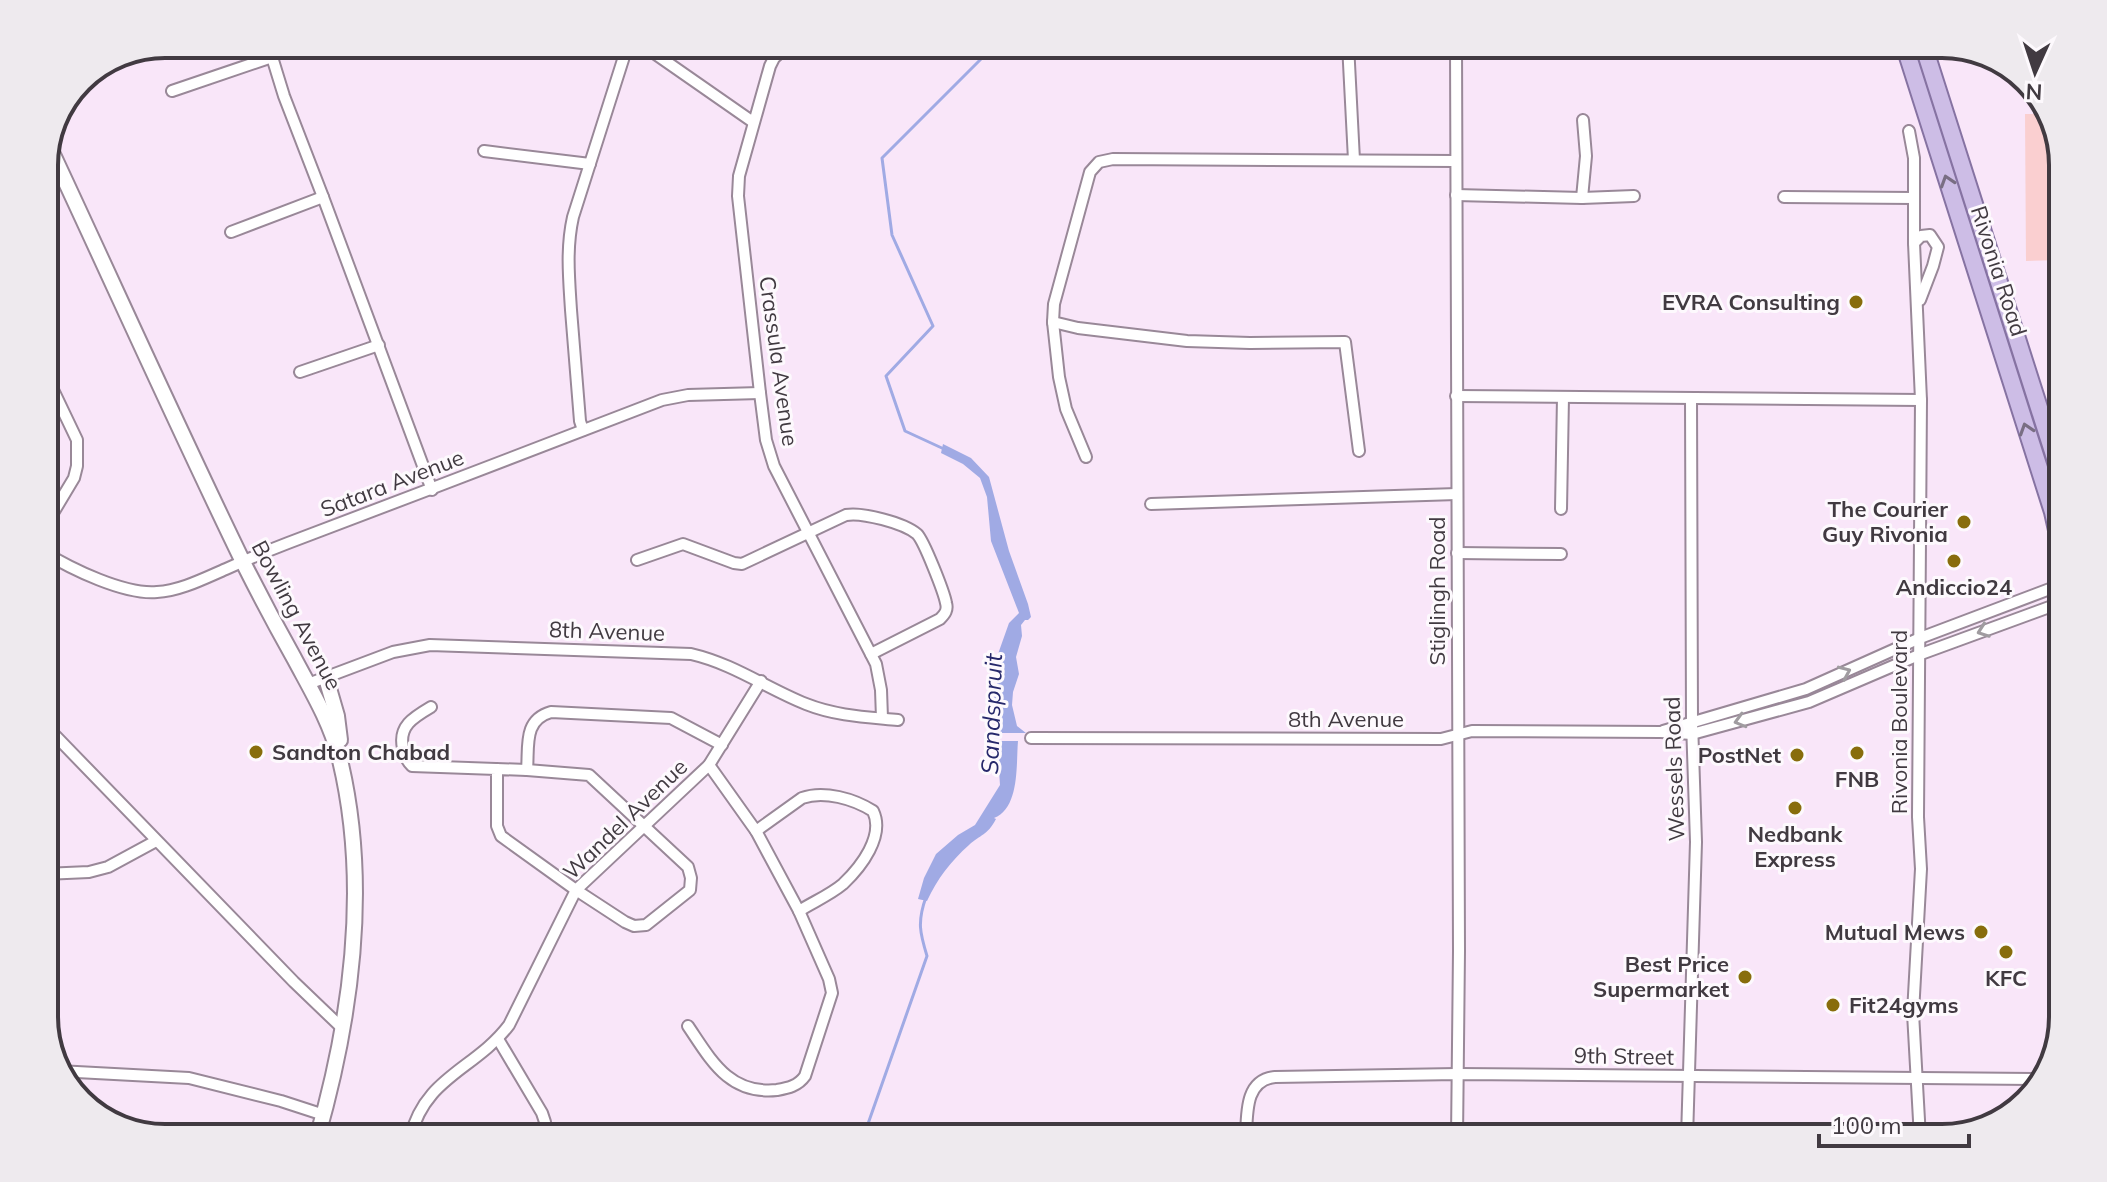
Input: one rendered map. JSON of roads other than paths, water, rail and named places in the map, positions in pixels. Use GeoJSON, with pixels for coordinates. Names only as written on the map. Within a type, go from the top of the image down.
{"type":"FeatureCollection","features":[{"type":"Feature","properties":{"kind":"main road","name":"Rivonia Road"},"geometry":{"type":"LineString","coordinates":[[1908,58],[2049,499]]}},
{"type":"Feature","properties":{"kind":"main road","name":"Rivonia Road"},"geometry":{"type":"LineString","coordinates":[[1927,58],[2049,439]]}},
{"type":"Feature","properties":{"kind":"main road","name":"Bowling Avenue"},"geometry":{"type":"LineString","coordinates":[[58,165],[243,561],[329,726],[339,757],[352,828],[352,954],[342,1028],[321,1124]]}},
{"type":"Feature","properties":{"kind":"main road"},"geometry":{"type":"LineString","coordinates":[[326,678],[339,726],[339,757]]}},
{"type":"Feature","properties":{"kind":"street"},"geometry":{"type":"LineString","coordinates":[[172,91],[269,58]]}},
{"type":"Feature","properties":{"kind":"street"},"geometry":{"type":"LineString","coordinates":[[272,58],[432,490]]}},
{"type":"Feature","properties":{"kind":"street"},"geometry":{"type":"LineString","coordinates":[[583,430],[575,364],[568,252],[573,217],[624,58]]}},
{"type":"Feature","properties":{"kind":"street"},"geometry":{"type":"LineString","coordinates":[[661,58],[753,122]]}},
{"type":"Feature","properties":{"kind":"street","name":"Crassula Avenue"},"geometry":{"type":"LineString","coordinates":[[774,58],[753,122],[738,188],[766,440],[774,466],[876,664],[882,718]]}},
{"type":"Feature","properties":{"kind":"street"},"geometry":{"type":"LineString","coordinates":[[1349,58],[1354,160]]}},
{"type":"Feature","properties":{"kind":"street","name":"Stiglingh Road"},"geometry":{"type":"LineString","coordinates":[[1456,58],[1457,1124]]}},
{"type":"Feature","properties":{"kind":"street"},"geometry":{"type":"LineString","coordinates":[[1582,198],[1586,156],[1583,120]]}},
{"type":"Feature","properties":{"kind":"street","name":"Rivonia Boulevard"},"geometry":{"type":"LineString","coordinates":[[1909,131],[1914,158],[1914,243],[1921,400],[1918,817],[1921,869],[1913,1013],[1919,1124]]}},
{"type":"Feature","properties":{"kind":"street"},"geometry":{"type":"LineString","coordinates":[[484,151],[590,164]]}},
{"type":"Feature","properties":{"kind":"street"},"geometry":{"type":"LineString","coordinates":[[1086,457],[1066,409],[1053,322],[1054,304],[1090,172],[1099,162],[1113,159],[1456,161]]}},
{"type":"Feature","properties":{"kind":"street"},"geometry":{"type":"LineString","coordinates":[[1456,195],[1634,196]]}},
{"type":"Feature","properties":{"kind":"street"},"geometry":{"type":"LineString","coordinates":[[231,232],[323,197]]}},
{"type":"Feature","properties":{"kind":"street"},"geometry":{"type":"LineString","coordinates":[[1784,197],[1914,198]]}},
{"type":"Feature","properties":{"kind":"street","name":"Rivonia Boulevard"},"geometry":{"type":"LineString","coordinates":[[1914,243],[1921,236],[1930,235],[1938,247],[1918,306]]}},
{"type":"Feature","properties":{"kind":"street"},"geometry":{"type":"LineString","coordinates":[[1053,322],[1078,328],[1187,341],[1345,342],[1359,451]]}},
{"type":"Feature","properties":{"kind":"street"},"geometry":{"type":"LineString","coordinates":[[300,372],[379,345]]}},
{"type":"Feature","properties":{"kind":"street","name":"Satara Avenue"},"geometry":{"type":"LineString","coordinates":[[58,559],[120,587],[149,593],[175,589],[662,400],[688,395],[760,393]]}},
{"type":"Feature","properties":{"kind":"street"},"geometry":{"type":"LineString","coordinates":[[1456,396],[1921,400]]}},
{"type":"Feature","properties":{"kind":"street"},"geometry":{"type":"LineString","coordinates":[[1561,509],[1563,397]]}},
{"type":"Feature","properties":{"kind":"street","name":"Wessels Road"},"geometry":{"type":"LineString","coordinates":[[1687,1124],[1696,842],[1692,728],[1691,398]]}},
{"type":"Feature","properties":{"kind":"street"},"geometry":{"type":"LineString","coordinates":[[58,400],[77,440],[74,478],[58,505]]}},
{"type":"Feature","properties":{"kind":"street"},"geometry":{"type":"LineString","coordinates":[[1151,504],[1457,494]]}},
{"type":"Feature","properties":{"kind":"street"},"geometry":{"type":"LineString","coordinates":[[637,560],[683,544],[742,564],[846,515],[860,513],[908,528],[922,541],[947,604],[944,616],[871,654]]}},
{"type":"Feature","properties":{"kind":"street"},"geometry":{"type":"LineString","coordinates":[[1457,553],[1561,554]]}},
{"type":"Feature","properties":{"kind":"street"},"geometry":{"type":"LineString","coordinates":[[1692,728],[1806,689],[1920,638],[2049,589]]}},
{"type":"Feature","properties":{"kind":"street"},"geometry":{"type":"LineString","coordinates":[[1692,728],[1809,702],[1921,654],[2049,607]]}},
{"type":"Feature","properties":{"kind":"street","name":"8th Avenue"},"geometry":{"type":"LineString","coordinates":[[308,684],[412,647],[453,644],[691,654],[712,659],[805,704],[840,715],[898,720]]}},
{"type":"Feature","properties":{"kind":"street","name":"Wandel Avenue"},"geometry":{"type":"LineString","coordinates":[[414,1124],[421,1108],[437,1087],[498,1039],[509,1025],[576,890],[709,765],[761,681]]}},
{"type":"Feature","properties":{"kind":"street"},"geometry":{"type":"LineString","coordinates":[[1806,689],[1809,702]]}},
{"type":"Feature","properties":{"kind":"street"},"geometry":{"type":"LineString","coordinates":[[431,707],[411,719],[402,734],[404,756],[412,766],[527,770],[589,775],[688,867],[690,890],[650,923],[641,926],[625,922],[501,836],[497,826],[497,769]]}},
{"type":"Feature","properties":{"kind":"street"},"geometry":{"type":"LineString","coordinates":[[527,770],[531,725],[537,718],[551,712],[671,718],[722,745]]}},
{"type":"Feature","properties":{"kind":"street","name":"8th Avenue"},"geometry":{"type":"LineString","coordinates":[[1031,738],[1441,739],[1472,731],[1661,732],[1692,728]]}},
{"type":"Feature","properties":{"kind":"street"},"geometry":{"type":"LineString","coordinates":[[58,739],[342,1028]]}},
{"type":"Feature","properties":{"kind":"street"},"geometry":{"type":"LineString","coordinates":[[688,1026],[718,1070],[742,1085],[768,1090],[784,1089],[805,1076],[832,993],[829,979],[799,911],[756,831],[709,765]]}},
{"type":"Feature","properties":{"kind":"street"},"geometry":{"type":"LineString","coordinates":[[756,831],[810,795],[829,795],[873,811],[877,824],[872,846],[866,855],[839,887],[799,911]]}},
{"type":"Feature","properties":{"kind":"street"},"geometry":{"type":"LineString","coordinates":[[58,873],[89,872],[108,867],[156,841]]}},
{"type":"Feature","properties":{"kind":"street"},"geometry":{"type":"LineString","coordinates":[[498,1039],[542,1113],[545,1124]]}},
{"type":"Feature","properties":{"kind":"street"},"geometry":{"type":"LineString","coordinates":[[73,1072],[189,1078],[324,1115]]}},
{"type":"Feature","properties":{"kind":"street","name":"9th Street"},"geometry":{"type":"LineString","coordinates":[[1247,1124],[1251,1092],[1257,1083],[1266,1078],[1457,1074],[2029,1080]]}},
{"type":"Feature","properties":{"kind":"water"},"geometry":{"type":"Polygon","coordinates":[[[943,444],[971,458],[989,477],[1009,551],[1028,604],[1031,617],[1021,625],[1022,636],[1016,657],[1019,674],[1012,705],[1017,726],[1026,733],[996,733],[999,724],[994,695],[999,677],[998,654],[1009,623],[1019,613],[991,541],[987,497],[980,478],[963,464],[941,453],[943,444]]]}},
{"type":"Feature","properties":{"kind":"water"},"geometry":{"type":"Polygon","coordinates":[[[997,741],[1018,741],[1015,784],[1008,805],[994,818],[987,832],[950,864],[927,901],[918,899],[936,854],[975,825],[1000,785],[997,741]]]}},
{"type":"Feature","properties":{"kind":"waterway","name":"Sandspruit"},"geometry":{"type":"LineString","coordinates":[[944,449],[905,431],[886,376],[933,326],[892,235],[882,158],[982,58]]}},
{"type":"Feature","properties":{"kind":"waterway","name":"Sandspruit"},"geometry":{"type":"LineString","coordinates":[[868,1124],[927,956],[920,927],[926,897]]}},
{"type":"Feature","properties":{"kind":"place","name":"EVRA Consulting"},"geometry":{"type":"Point","coordinates":[1856,302]}},
{"type":"Feature","properties":{"kind":"place","name":"The Courier Guy Rivonia"},"geometry":{"type":"Point","coordinates":[1964,522]}},
{"type":"Feature","properties":{"kind":"place","name":"Andiccio24"},"geometry":{"type":"Point","coordinates":[1954,561]}},
{"type":"Feature","properties":{"kind":"place","name":"Sandton Chabad"},"geometry":{"type":"Point","coordinates":[256,752]}},
{"type":"Feature","properties":{"kind":"place","name":"FNB"},"geometry":{"type":"Point","coordinates":[1857,753]}},
{"type":"Feature","properties":{"kind":"place","name":"PostNet"},"geometry":{"type":"Point","coordinates":[1797,755]}},
{"type":"Feature","properties":{"kind":"place","name":"Nedbank Express"},"geometry":{"type":"Point","coordinates":[1795,808]}},
{"type":"Feature","properties":{"kind":"place","name":"Mutual Mews"},"geometry":{"type":"Point","coordinates":[1981,932]}},
{"type":"Feature","properties":{"kind":"place","name":"KFC"},"geometry":{"type":"Point","coordinates":[2006,952]}},
{"type":"Feature","properties":{"kind":"place","name":"Best Price Supermarket"},"geometry":{"type":"Point","coordinates":[1745,977]}},
{"type":"Feature","properties":{"kind":"place","name":"Fit24gyms"},"geometry":{"type":"Point","coordinates":[1833,1005]}}]}
